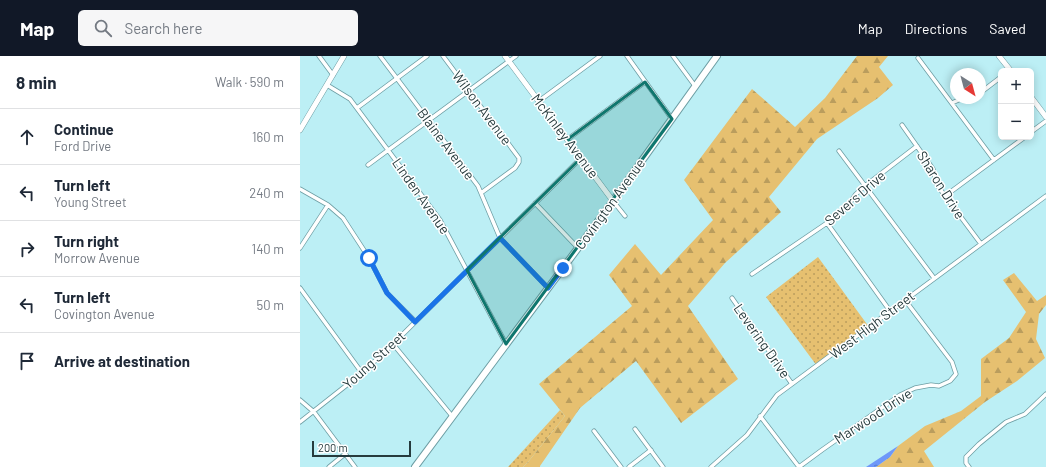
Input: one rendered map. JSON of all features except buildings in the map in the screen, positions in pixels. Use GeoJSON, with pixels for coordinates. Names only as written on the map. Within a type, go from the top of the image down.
{"type":"FeatureCollection","features":[{"type":"Feature","properties":{"kind":"main road","name":"Covington Avenue"},"geometry":{"type":"LineString","coordinates":[[415,467],[613,201],[717,56]]}},
{"type":"Feature","properties":{"kind":"street"},"geometry":{"type":"LineString","coordinates":[[319,56],[333,75]]}},
{"type":"Feature","properties":{"kind":"street"},"geometry":{"type":"LineString","coordinates":[[300,130],[344,56]]}},
{"type":"Feature","properties":{"kind":"street","name":"Blaine Avenue"},"geometry":{"type":"LineString","coordinates":[[380,56],[478,186],[500,238]]}},
{"type":"Feature","properties":{"kind":"street"},"geometry":{"type":"LineString","coordinates":[[357,108],[427,56]]}},
{"type":"Feature","properties":{"kind":"street","name":"Wilson Avenue"},"geometry":{"type":"LineString","coordinates":[[443,56],[516,154],[519,162],[515,168],[481,194]]}},
{"type":"Feature","properties":{"kind":"street","name":"McKinley Avenue"},"geometry":{"type":"LineString","coordinates":[[505,56],[625,216]]}},
{"type":"Feature","properties":{"kind":"street"},"geometry":{"type":"LineString","coordinates":[[368,165],[516,56]]}},
{"type":"Feature","properties":{"kind":"street"},"geometry":{"type":"LineString","coordinates":[[539,101],[600,56]]}},
{"type":"Feature","properties":{"kind":"street"},"geometry":{"type":"LineString","coordinates":[[627,56],[672,119]]}},
{"type":"Feature","properties":{"kind":"street"},"geometry":{"type":"LineString","coordinates":[[672,56],[695,86]]}},
{"type":"Feature","properties":{"kind":"street"},"geometry":{"type":"LineString","coordinates":[[999,56],[1008,68]]}},
{"type":"Feature","properties":{"kind":"street"},"geometry":{"type":"LineString","coordinates":[[918,58],[950,100]]}},
{"type":"Feature","properties":{"kind":"street"},"geometry":{"type":"LineString","coordinates":[[986,88],[998,79]]}},
{"type":"Feature","properties":{"kind":"street"},"geometry":{"type":"LineString","coordinates":[[568,139],[645,82]]}},
{"type":"Feature","properties":{"kind":"street","name":"Linden Avenue"},"geometry":{"type":"LineString","coordinates":[[327,85],[350,100],[357,108],[440,220],[506,344]]}},
{"type":"Feature","properties":{"kind":"street"},"geometry":{"type":"LineString","coordinates":[[1034,101],[1046,117]]}},
{"type":"Feature","properties":{"kind":"street"},"geometry":{"type":"LineString","coordinates":[[953,104],[994,160]]}},
{"type":"Feature","properties":{"kind":"street"},"geometry":{"type":"LineString","coordinates":[[1034,130],[1046,121]]}},
{"type":"Feature","properties":{"kind":"street","name":"Sharon Drive"},"geometry":{"type":"LineString","coordinates":[[902,125],[933,169],[937,184],[981,244]]}},
{"type":"Feature","properties":{"kind":"street"},"geometry":{"type":"LineString","coordinates":[[945,196],[1021,140]]}},
{"type":"Feature","properties":{"kind":"street","name":"Severs Drive"},"geometry":{"type":"LineString","coordinates":[[752,274],[827,223],[846,208],[856,194],[865,186],[917,146]]}},
{"type":"Feature","properties":{"kind":"street"},"geometry":{"type":"LineString","coordinates":[[839,151],[934,278]]}},
{"type":"Feature","properties":{"kind":"street","name":"Young Street"},"geometry":{"type":"LineString","coordinates":[[300,422],[362,373],[393,344],[581,158]]}},
{"type":"Feature","properties":{"kind":"street"},"geometry":{"type":"LineString","coordinates":[[300,189],[328,205],[348,224],[369,258],[387,293],[415,322]]}},
{"type":"Feature","properties":{"kind":"street","name":"West High Street"},"geometry":{"type":"LineString","coordinates":[[712,467],[747,435],[777,395],[1046,196]]}},
{"type":"Feature","properties":{"kind":"street"},"geometry":{"type":"LineString","coordinates":[[535,203],[578,248]]}},
{"type":"Feature","properties":{"kind":"street"},"geometry":{"type":"LineString","coordinates":[[300,248],[328,205]]}},
{"type":"Feature","properties":{"kind":"street"},"geometry":{"type":"LineString","coordinates":[[827,223],[890,311]]}},
{"type":"Feature","properties":{"kind":"street"},"geometry":{"type":"LineString","coordinates":[[500,238],[548,288]]}},
{"type":"Feature","properties":{"kind":"street"},"geometry":{"type":"LineString","coordinates":[[300,288],[362,373]]}},
{"type":"Feature","properties":{"kind":"street","name":"Levering Drive"},"geometry":{"type":"LineString","coordinates":[[732,298],[792,384]]}},
{"type":"Feature","properties":{"kind":"street","name":"Marwood Drive"},"geometry":{"type":"LineString","coordinates":[[799,467],[900,396],[915,388],[931,385],[939,386],[950,381],[956,374],[952,362],[905,300]]}},
{"type":"Feature","properties":{"kind":"street"},"geometry":{"type":"LineString","coordinates":[[393,344],[452,416]]}},
{"type":"Feature","properties":{"kind":"street"},"geometry":{"type":"LineString","coordinates":[[969,467],[966,463],[966,457],[979,444],[1006,422],[1025,414],[1046,394]]}},
{"type":"Feature","properties":{"kind":"street"},"geometry":{"type":"LineString","coordinates":[[300,400],[314,412],[355,467]]}},
{"type":"Feature","properties":{"kind":"street"},"geometry":{"type":"LineString","coordinates":[[760,416],[799,467]]}},
{"type":"Feature","properties":{"kind":"street"},"geometry":{"type":"LineString","coordinates":[[635,429],[662,467]]}},
{"type":"Feature","properties":{"kind":"street"},"geometry":{"type":"LineString","coordinates":[[594,431],[621,467]]}},
{"type":"Feature","properties":{"kind":"street"},"geometry":{"type":"LineString","coordinates":[[629,467],[651,450]]}},
{"type":"Feature","properties":{"kind":"street"},"geometry":{"type":"LineString","coordinates":[[329,467],[346,454]]}},
{"type":"Feature","properties":{"kind":"highlighted area"},"geometry":{"type":"Polygon","coordinates":[[[645,82],[672,119],[506,344],[467,270],[581,158],[568,139],[645,82]]]}},
{"type":"Feature","properties":{"kind":"green space"},"geometry":{"type":"Polygon","coordinates":[[[857,56],[888,56],[879,67],[893,85],[878,98],[817,139],[769,197],[781,212],[725,263],[688,306],[738,379],[681,423],[636,361],[580,408],[540,467],[523,467],[565,416],[539,384],[632,306],[609,275],[635,244],[661,275],[713,220],[684,180],[752,89],[795,127],[825,98],[857,56]]]}},
{"type":"Feature","properties":{"kind":"green space"},"geometry":{"type":"Polygon","coordinates":[[[818,257],[869,327],[817,366],[766,297],[818,257]]]}},
{"type":"Feature","properties":{"kind":"green space"},"geometry":{"type":"Polygon","coordinates":[[[1014,273],[1037,301],[1046,295],[1046,305],[1039,314],[1036,339],[1045,358],[1017,381],[985,402],[924,451],[934,467],[876,467],[890,457],[898,446],[925,426],[961,411],[981,396],[981,359],[1009,338],[1026,312],[1003,280],[1014,273]]]}},
{"type":"Feature","properties":{"kind":"green space"},"geometry":{"type":"Polygon","coordinates":[[[560,410],[565,416],[528,462],[523,467],[508,467],[560,410]]]}},
{"type":"Feature","properties":{"kind":"water"},"geometry":{"type":"Polygon","coordinates":[[[898,446],[890,457],[876,467],[866,467],[898,446]]]}},
{"type":"Feature","properties":{"kind":"route"},"geometry":{"type":"LineString","coordinates":[[369,258],[387,293],[415,322],[500,238],[548,288],[563,268]]}}]}
